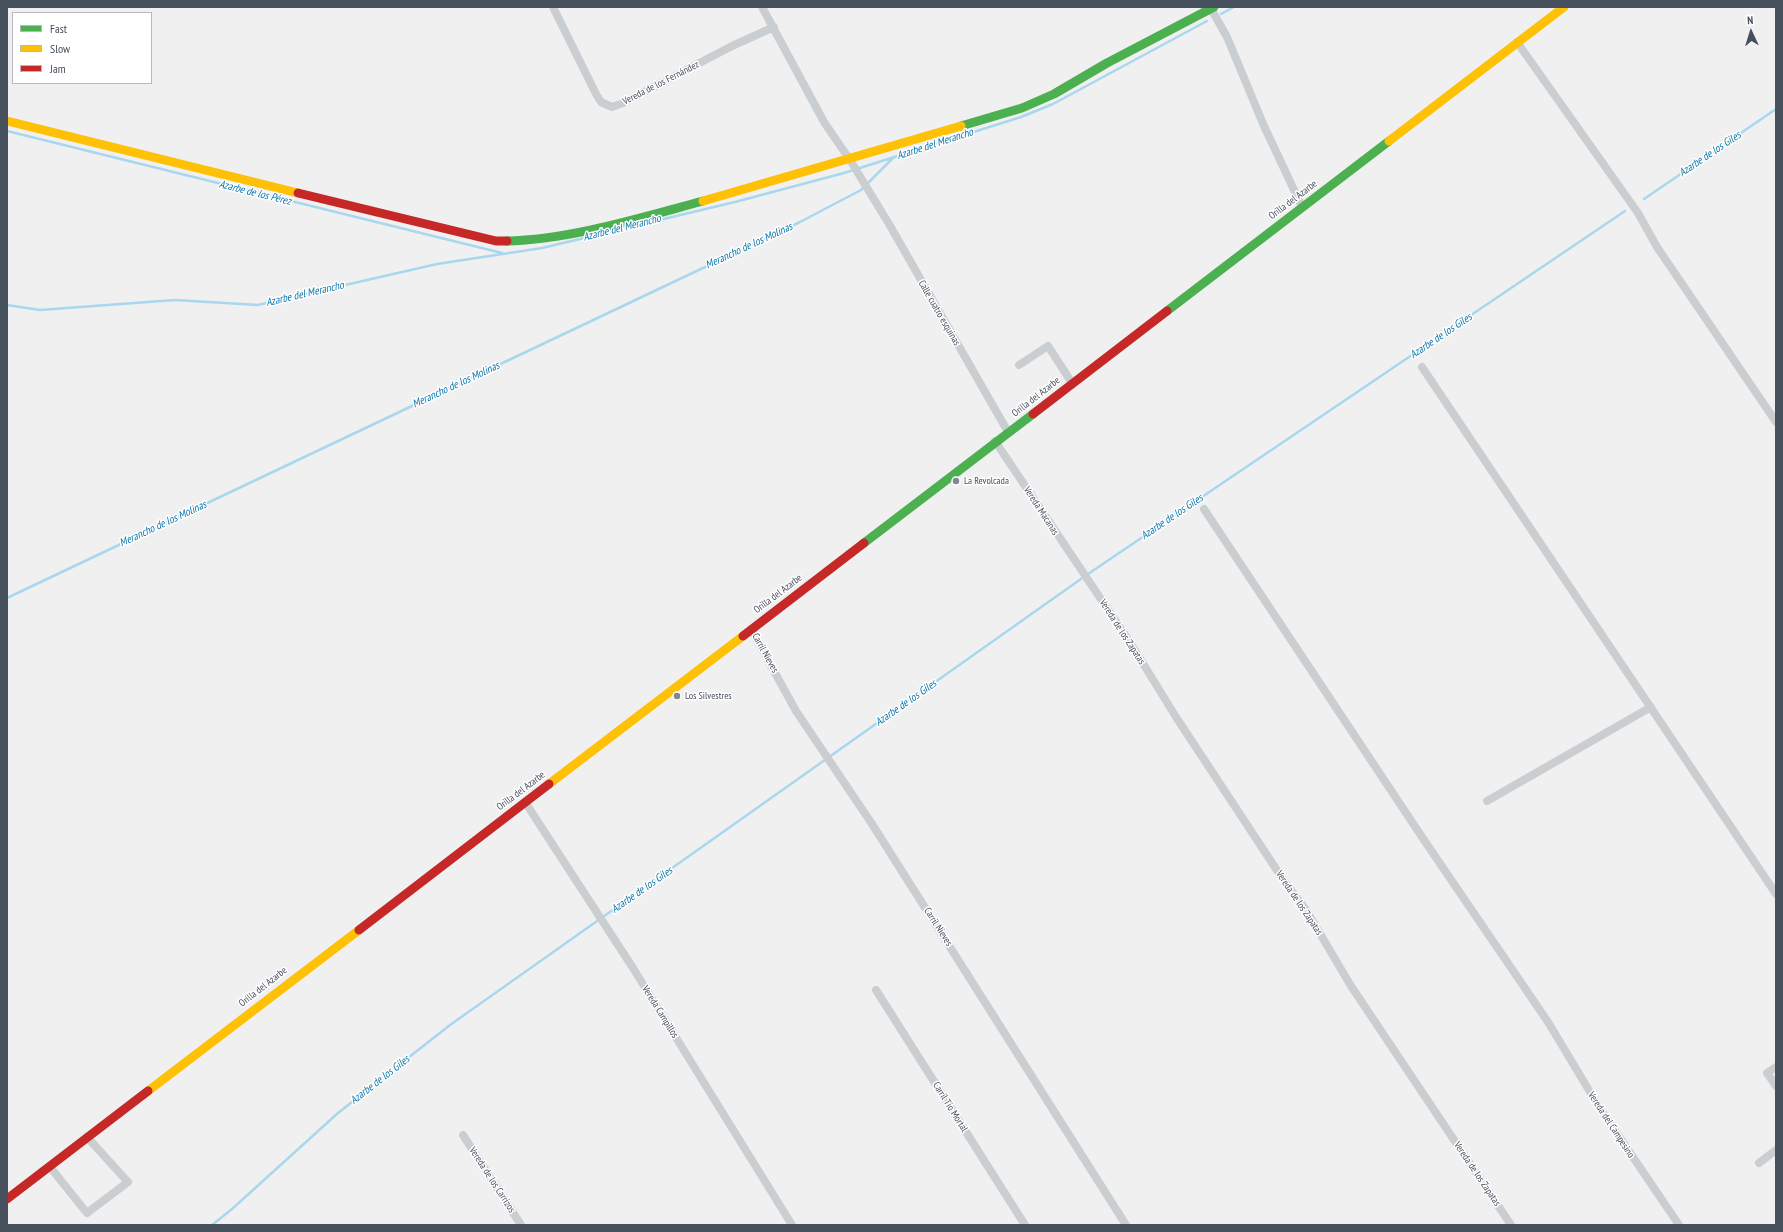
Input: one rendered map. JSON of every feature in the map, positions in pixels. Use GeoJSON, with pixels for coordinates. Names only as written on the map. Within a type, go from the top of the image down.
{"type":"FeatureCollection","features":[{"type":"Feature","properties":{"kind":"street","name":"Vereda de los Fernández"},"geometry":{"type":"LineString","coordinates":[[553,7],[596,94],[601,102],[612,107],[623,103],[732,46],[774,27]]}},
{"type":"Feature","properties":{"kind":"street"},"geometry":{"type":"LineString","coordinates":[[762,7],[824,122],[853,165]]}},
{"type":"Feature","properties":{"kind":"street","name":"Orilla del Azarbe"},"geometry":{"type":"LineString","coordinates":[[7,1199],[995,441],[1564,7]]}},
{"type":"Feature","properties":{"kind":"street"},"geometry":{"type":"LineString","coordinates":[[7,121],[225,176],[496,241],[523,242],[585,229],[853,165],[936,132],[1022,108],[1054,94],[1107,63],[1211,8],[1227,37],[1264,126],[1302,207]]}},
{"type":"Feature","properties":{"kind":"street"},"geometry":{"type":"LineString","coordinates":[[1517,42],[1638,213],[1657,247],[1776,422]]}},
{"type":"Feature","properties":{"kind":"street","name":"Calle cuatro esquinas"},"geometry":{"type":"LineString","coordinates":[[853,165],[1008,432]]}},
{"type":"Feature","properties":{"kind":"street"},"geometry":{"type":"LineString","coordinates":[[1019,365],[1048,346],[1072,383]]}},
{"type":"Feature","properties":{"kind":"street"},"geometry":{"type":"LineString","coordinates":[[1422,367],[1776,894]]}},
{"type":"Feature","properties":{"kind":"street","name":"Vereda Macanas"},"geometry":{"type":"LineString","coordinates":[[995,441],[1088,580]]}},
{"type":"Feature","properties":{"kind":"street","name":"Vereda del Campesino"},"geometry":{"type":"LineString","coordinates":[[1204,509],[1424,840],[1548,1022],[1599,1107],[1679,1225]]}},
{"type":"Feature","properties":{"kind":"street","name":"Vereda de los Zapatas"},"geometry":{"type":"LineString","coordinates":[[1088,580],[1131,644],[1184,730],[1280,874],[1306,910],[1351,986],[1511,1225]]}},
{"type":"Feature","properties":{"kind":"street","name":"Carril Nieves"},"geometry":{"type":"LineString","coordinates":[[751,629],[796,711],[872,824],[1126,1225]]}},
{"type":"Feature","properties":{"kind":"street"},"geometry":{"type":"LineString","coordinates":[[1487,801],[1651,707]]}},
{"type":"Feature","properties":{"kind":"street","name":"Vereda Campillos"},"geometry":{"type":"LineString","coordinates":[[525,802],[633,968],[792,1225]]}},
{"type":"Feature","properties":{"kind":"street","name":"Carril Tio Mortal"},"geometry":{"type":"LineString","coordinates":[[876,990],[1025,1225]]}},
{"type":"Feature","properties":{"kind":"street"},"geometry":{"type":"LineString","coordinates":[[1776,1067],[1767,1074],[1776,1086]]}},
{"type":"Feature","properties":{"kind":"street","name":"Vereda de los Carrizos"},"geometry":{"type":"LineString","coordinates":[[463,1134],[521,1225]]}},
{"type":"Feature","properties":{"kind":"street"},"geometry":{"type":"LineString","coordinates":[[50,1167],[87,1213],[128,1182],[87,1137]]}},
{"type":"Feature","properties":{"kind":"street"},"geometry":{"type":"LineString","coordinates":[[1759,1163],[1776,1150]]}},
{"type":"Feature","properties":{"kind":"waterway","name":"Azarbe del Merancho"},"geometry":{"type":"LineString","coordinates":[[1221,14],[1234,7]]}},
{"type":"Feature","properties":{"kind":"waterway","name":"Azarbe del Merancho"},"geometry":{"type":"LineString","coordinates":[[7,305],[40,310],[175,300],[258,305],[437,264],[542,248],[735,202],[844,173],[1021,117],[1053,104],[1207,21]]}},
{"type":"Feature","properties":{"kind":"waterway","name":"Azarbe de los Giles"},"geometry":{"type":"LineString","coordinates":[[1644,199],[1776,109]]}},
{"type":"Feature","properties":{"kind":"waterway","name":"Azarbe de los Pérez"},"geometry":{"type":"LineString","coordinates":[[7,131],[502,253]]}},
{"type":"Feature","properties":{"kind":"waterway","name":"Merancho de los Molinas"},"geometry":{"type":"LineString","coordinates":[[7,598],[800,222],[861,190],[894,157]]}},
{"type":"Feature","properties":{"kind":"waterway","name":"Azarbe de los Giles"},"geometry":{"type":"LineString","coordinates":[[212,1225],[232,1209],[338,1113],[450,1025],[1088,574],[1625,211]]}},
{"type":"Feature","properties":{"kind":"traffic: fast"},"geometry":{"type":"LineString","coordinates":[[961,126],[1022,108],[1054,94],[1107,63],[1214,7]]}},
{"type":"Feature","properties":{"kind":"traffic: fast"},"geometry":{"type":"LineString","coordinates":[[1167,311],[1389,141]]}},
{"type":"Feature","properties":{"kind":"traffic: fast"},"geometry":{"type":"LineString","coordinates":[[507,241],[555,237],[606,227],[703,201]]}},
{"type":"Feature","properties":{"kind":"traffic: fast"},"geometry":{"type":"LineString","coordinates":[[864,543],[1033,414]]}},
{"type":"Feature","properties":{"kind":"traffic: slow"},"geometry":{"type":"LineString","coordinates":[[1389,141],[1564,7]]}},
{"type":"Feature","properties":{"kind":"traffic: slow"},"geometry":{"type":"LineString","coordinates":[[7,121],[298,193]]}},
{"type":"Feature","properties":{"kind":"traffic: slow"},"geometry":{"type":"LineString","coordinates":[[703,201],[961,126]]}},
{"type":"Feature","properties":{"kind":"traffic: slow"},"geometry":{"type":"LineString","coordinates":[[549,784],[743,636]]}},
{"type":"Feature","properties":{"kind":"traffic: slow"},"geometry":{"type":"LineString","coordinates":[[148,1091],[359,930]]}},
{"type":"Feature","properties":{"kind":"traffic: jam"},"geometry":{"type":"LineString","coordinates":[[298,193],[496,241],[507,241]]}},
{"type":"Feature","properties":{"kind":"traffic: jam"},"geometry":{"type":"LineString","coordinates":[[1033,414],[1167,311]]}},
{"type":"Feature","properties":{"kind":"traffic: jam"},"geometry":{"type":"LineString","coordinates":[[743,636],[864,543]]}},
{"type":"Feature","properties":{"kind":"traffic: jam"},"geometry":{"type":"LineString","coordinates":[[359,930],[549,784]]}},
{"type":"Feature","properties":{"kind":"traffic: jam"},"geometry":{"type":"LineString","coordinates":[[7,1199],[148,1091]]}},
{"type":"Feature","properties":{"kind":"place","name":"La Revolcada"},"geometry":{"type":"Point","coordinates":[956,481]}},
{"type":"Feature","properties":{"kind":"place","name":"Los Silvestres"},"geometry":{"type":"Point","coordinates":[677,696]}}]}
